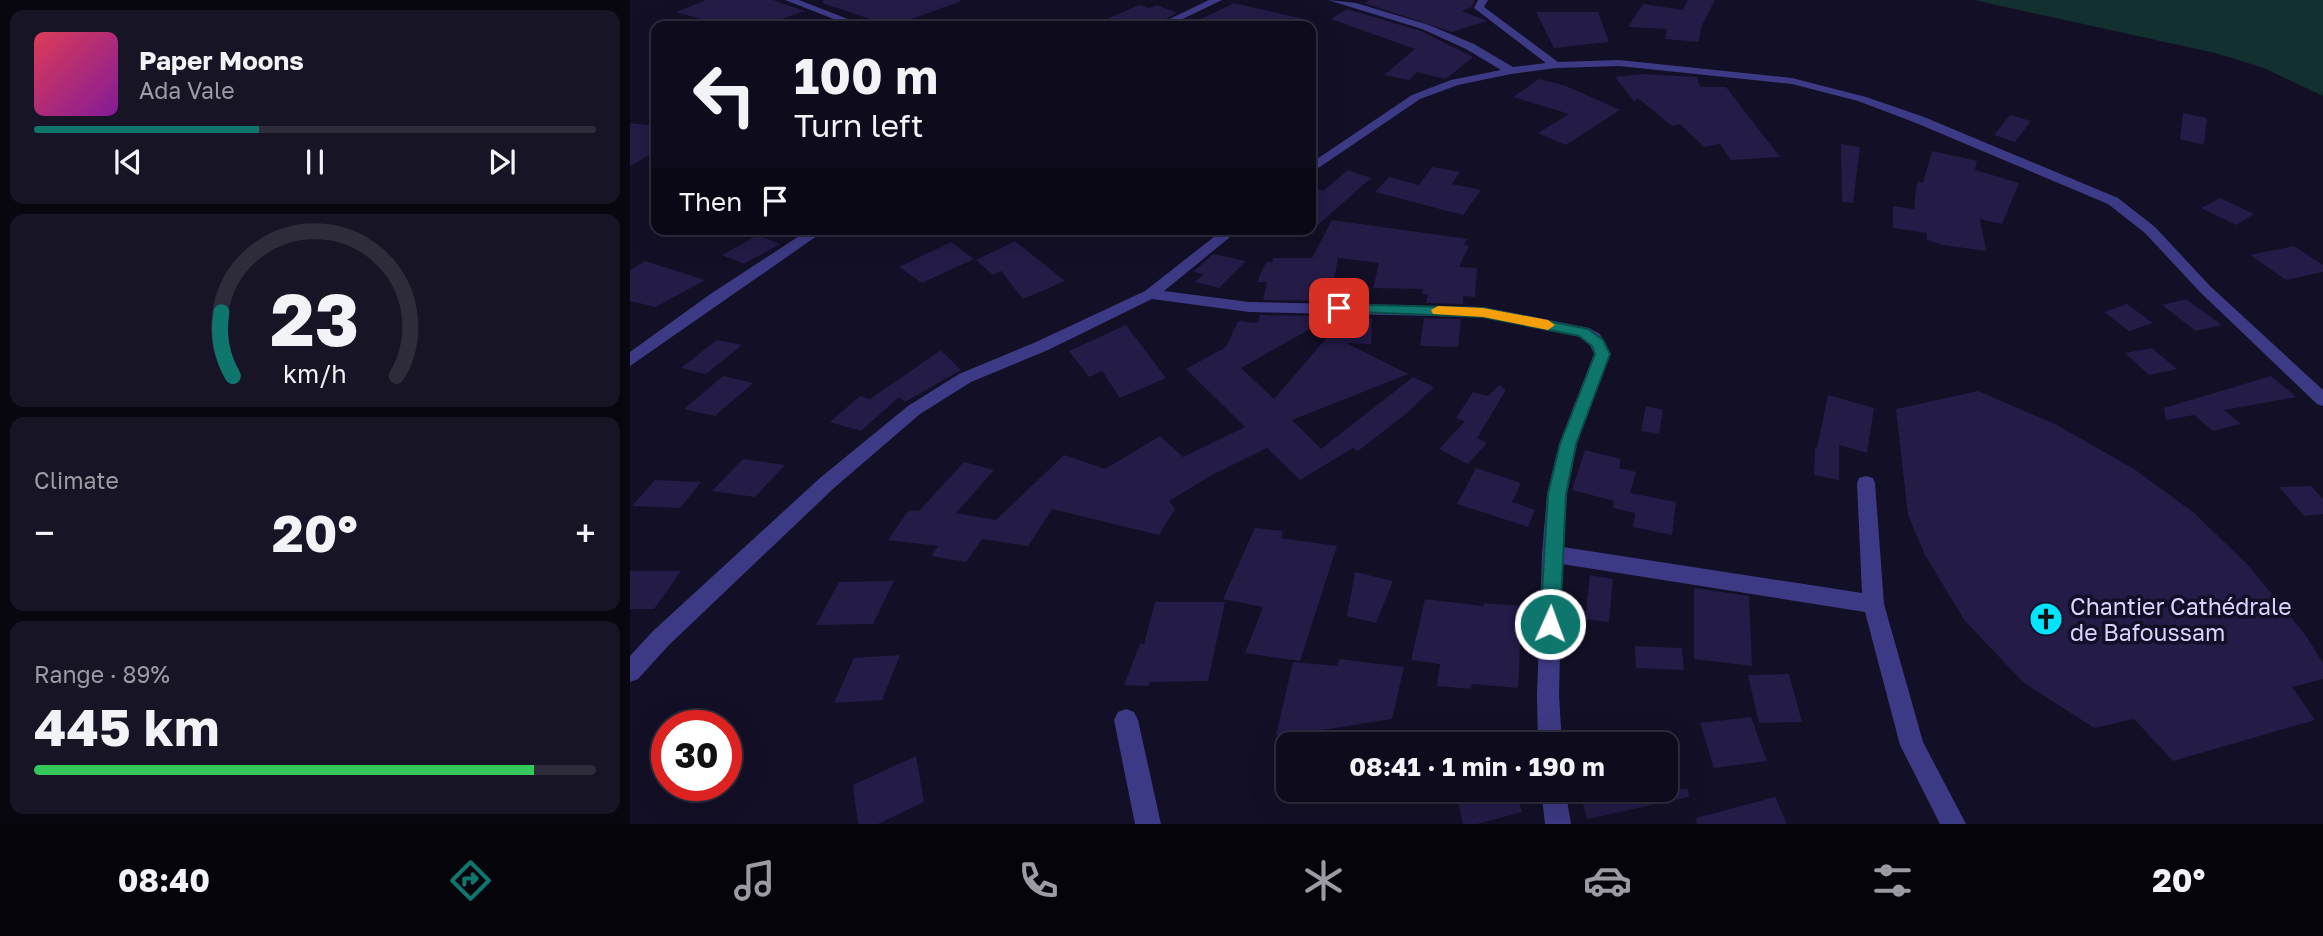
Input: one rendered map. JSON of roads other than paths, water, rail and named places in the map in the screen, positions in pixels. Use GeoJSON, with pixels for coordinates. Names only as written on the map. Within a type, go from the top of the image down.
{"type":"FeatureCollection","features":[{"type":"Feature","properties":{"kind":"street"},"geometry":{"type":"LineString","coordinates":[[790,0],[848,21]]}},
{"type":"Feature","properties":{"kind":"street"},"geometry":{"type":"LineString","coordinates":[[1171,21],[1217,0]]}},
{"type":"Feature","properties":{"kind":"street"},"geometry":{"type":"LineString","coordinates":[[1333,0],[1393,17],[1473,46],[1511,71]]}},
{"type":"Feature","properties":{"kind":"street"},"geometry":{"type":"LineString","coordinates":[[1483,0],[1479,8],[1556,65]]}},
{"type":"Feature","properties":{"kind":"street"},"geometry":{"type":"LineString","coordinates":[[1316,166],[1416,97],[1455,82],[1511,71],[1556,65],[1619,63],[1804,84],[1897,112],[2074,182],[2113,201],[2150,230],[2206,289],[2323,400]]}},
{"type":"Feature","properties":{"kind":"street"},"geometry":{"type":"LineString","coordinates":[[630,360],[714,298],[811,235]]}},
{"type":"Feature","properties":{"kind":"street"},"geometry":{"type":"LineString","coordinates":[[630,672],[662,638],[827,483],[941,390],[1150,294],[1225,235]]}},
{"type":"Feature","properties":{"kind":"street"},"geometry":{"type":"LineString","coordinates":[[1150,294],[1249,307],[1483,312],[1583,332],[1594,338],[1602,354],[1568,444],[1557,494],[1552,554],[1550,732]]}},
{"type":"Feature","properties":{"kind":"street"},"geometry":{"type":"LineString","coordinates":[[1866,483],[1872,604],[1912,745],[1953,824]]}},
{"type":"Feature","properties":{"kind":"street"},"geometry":{"type":"LineString","coordinates":[[1552,554],[1872,604]]}},
{"type":"Feature","properties":{"kind":"street"},"geometry":{"type":"LineString","coordinates":[[1126,720],[1148,824]]}},
{"type":"Feature","properties":{"kind":"street"},"geometry":{"type":"LineString","coordinates":[[1555,802],[1558,824]]}},
{"type":"Feature","properties":{"kind":"place","name":"Chantier Cathédrale de Bafoussam"},"geometry":{"type":"Point","coordinates":[2046,619]}}]}
